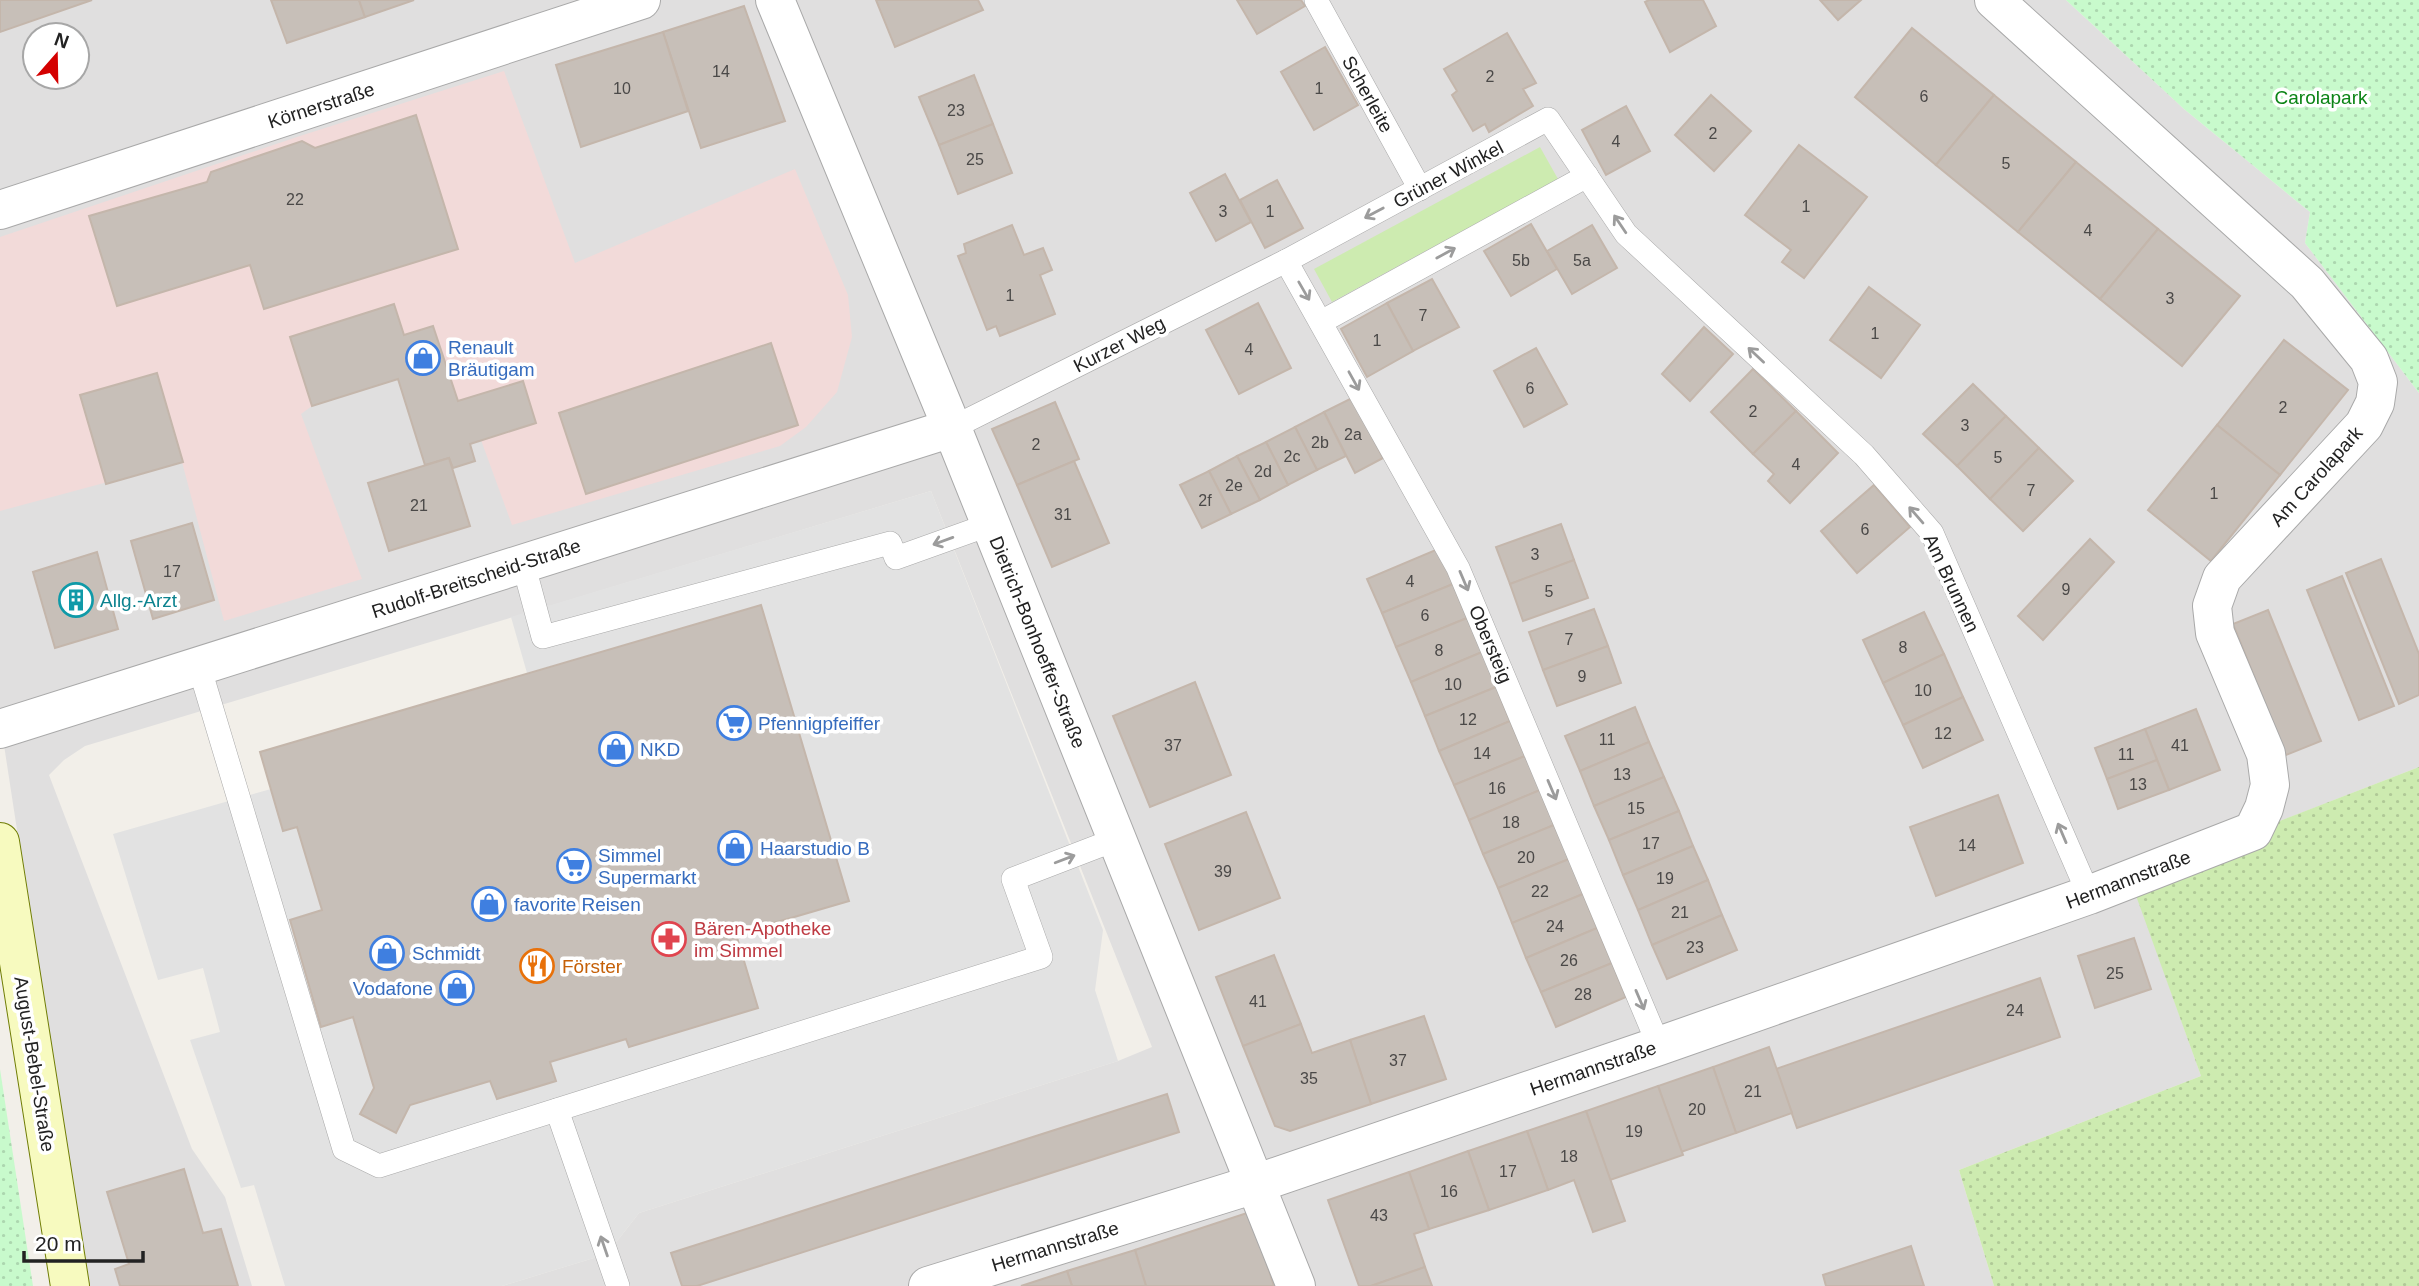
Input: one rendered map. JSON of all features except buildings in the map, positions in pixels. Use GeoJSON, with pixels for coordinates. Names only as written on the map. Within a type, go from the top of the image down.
{"type":"FeatureCollection","features":[{"type":"Feature","properties":{"kind":"street","name":"Körnerstraße"},"geometry":{"type":"LineString","coordinates":[[0,209],[641,0]]}},
{"type":"Feature","properties":{"kind":"street","name":"Dietrich-Bonhoeffer-Straße"},"geometry":{"type":"LineString","coordinates":[[775,0],[991,524],[1296,1286]]}},
{"type":"Feature","properties":{"kind":"street","name":"Am Carolapark"},"geometry":{"type":"LineString","coordinates":[[1994,0],[2307,283],[2369,359],[2378,382],[2375,403],[2364,425],[2222,578],[2212,606],[2215,633],[2266,754],[2270,785],[2264,808],[2253,831]]}},
{"type":"Feature","properties":{"kind":"street","name":"Rudolf-Breitscheid-Straße"},"geometry":{"type":"LineString","coordinates":[[0,729],[952,428]]}},
{"type":"Feature","properties":{"kind":"street","name":"Hermannstraße"},"geometry":{"type":"LineString","coordinates":[[928,1286],[1255,1184],[1659,1046],[2089,895],[2253,831]]}},
{"type":"Feature","properties":{"kind":"street","name":"August-Bebel-Straße"},"geometry":{"type":"LineString","coordinates":[[0,842],[70,1286]]}},
{"type":"Feature","properties":{"kind":"lane","name":"Scherleite"},"geometry":{"type":"LineString","coordinates":[[1316,0],[1420,189]]}},
{"type":"Feature","properties":{"kind":"lane","name":"Grüner Winkel"},"geometry":{"type":"LineString","coordinates":[[1286,261],[1548,119],[1626,234],[1668,272]]}},
{"type":"Feature","properties":{"kind":"lane"},"geometry":{"type":"LineString","coordinates":[[1321,321],[1587,176]]}},
{"type":"Feature","properties":{"kind":"lane","name":"Kurzer Weg"},"geometry":{"type":"LineString","coordinates":[[952,428],[1286,261]]}},
{"type":"Feature","properties":{"kind":"lane","name":"Obersteig"},"geometry":{"type":"LineString","coordinates":[[1286,261],[1458,568],[1659,1046]]}},
{"type":"Feature","properties":{"kind":"lane","name":"Am Brunnen"},"geometry":{"type":"LineString","coordinates":[[1668,272],[1864,455],[1932,533],[2089,895]]}},
{"type":"Feature","properties":{"kind":"lane"},"geometry":{"type":"LineString","coordinates":[[523,563],[543,637],[890,543],[896,558],[991,524]]}},
{"type":"Feature","properties":{"kind":"lane"},"geometry":{"type":"LineString","coordinates":[[199,666],[344,1149],[379,1166],[1041,957],[1013,879],[1117,839]]}},
{"type":"Feature","properties":{"kind":"lane"},"geometry":{"type":"LineString","coordinates":[[556,1110],[618,1286]]}},
{"type":"Feature","properties":{"kind":"shaded area"},"geometry":{"type":"Polygon","coordinates":[[[0,0],[2066,0],[2184,109],[2310,212],[2305,243],[2419,393],[2419,767],[2131,879],[2201,1076],[1959,1170],[1994,1286],[502,1286],[607,1254],[639,1213],[1118,1061],[1152,1047],[931,491],[85,746],[64,760],[49,775],[192,1149],[225,1197],[252,1286],[87,1286],[0,719],[0,0]]]}},
{"type":"Feature","properties":{"kind":"shaded area","name":"Renault Bräutigam"},"geometry":{"type":"Polygon","coordinates":[[[504,71],[575,263],[795,169],[848,295],[852,337],[837,392],[806,427],[780,446],[512,525],[481,440],[398,379],[312,406],[301,414],[362,579],[224,621],[182,462],[0,511],[0,237],[504,71]]]}},
{"type":"Feature","properties":{"kind":"shaded area"},"geometry":{"type":"Polygon","coordinates":[[[931,491],[1103,930],[1095,990],[1118,1061],[639,1213],[607,1254],[502,1286],[285,1286],[254,1185],[241,1188],[190,1040],[220,1032],[203,968],[158,980],[113,834],[271,789],[297,827],[322,910],[290,920],[321,1026],[353,1017],[374,1088],[361,1114],[396,1132],[410,1105],[490,1081],[497,1099],[556,1081],[551,1062],[626,1039],[629,1047],[757,1008],[736,934],[849,901],[761,605],[527,673],[511,617],[931,491]]]}},
{"type":"Feature","properties":{"kind":"green space","name":"Carolapark"},"geometry":{"type":"Polygon","coordinates":[[[2066,0],[2419,0],[2419,393],[2305,243],[2310,212],[2184,109],[2066,0]]]}},
{"type":"Feature","properties":{"kind":"green space"},"geometry":{"type":"Polygon","coordinates":[[[1540,147],[1558,179],[1332,302],[1314,269],[1540,147]]]}},
{"type":"Feature","properties":{"kind":"green space"},"geometry":{"type":"Polygon","coordinates":[[[2419,767],[2419,1286],[1994,1286],[1959,1170],[2201,1076],[2130,879],[2419,767]]]}},
{"type":"Feature","properties":{"kind":"green space"},"geometry":{"type":"Polygon","coordinates":[[[0,1069],[33,1286],[0,1286],[0,1069]]]}},
{"type":"Feature","properties":{"kind":"place","name":"Renault Bräutigam"},"geometry":{"type":"Point","coordinates":[423,358]}},
{"type":"Feature","properties":{"kind":"place","name":"Allg.-Arzt"},"geometry":{"type":"Point","coordinates":[76,600]}},
{"type":"Feature","properties":{"kind":"place","name":"Pfennigpfeiffer"},"geometry":{"type":"Point","coordinates":[734,723]}},
{"type":"Feature","properties":{"kind":"place","name":"NKD"},"geometry":{"type":"Point","coordinates":[616,749]}},
{"type":"Feature","properties":{"kind":"place","name":"Haarstudio B"},"geometry":{"type":"Point","coordinates":[735,848]}},
{"type":"Feature","properties":{"kind":"place","name":"Simmel Supermarkt"},"geometry":{"type":"Point","coordinates":[574,866]}},
{"type":"Feature","properties":{"kind":"place","name":"favorite Reisen"},"geometry":{"type":"Point","coordinates":[489,904]}},
{"type":"Feature","properties":{"kind":"place","name":"Bären-Apotheke im Simmel"},"geometry":{"type":"Point","coordinates":[669,939]}},
{"type":"Feature","properties":{"kind":"place","name":"Schmidt"},"geometry":{"type":"Point","coordinates":[387,953]}},
{"type":"Feature","properties":{"kind":"place","name":"Förster"},"geometry":{"type":"Point","coordinates":[537,966]}},
{"type":"Feature","properties":{"kind":"place","name":"Vodafone"},"geometry":{"type":"Point","coordinates":[457,988]}}]}
